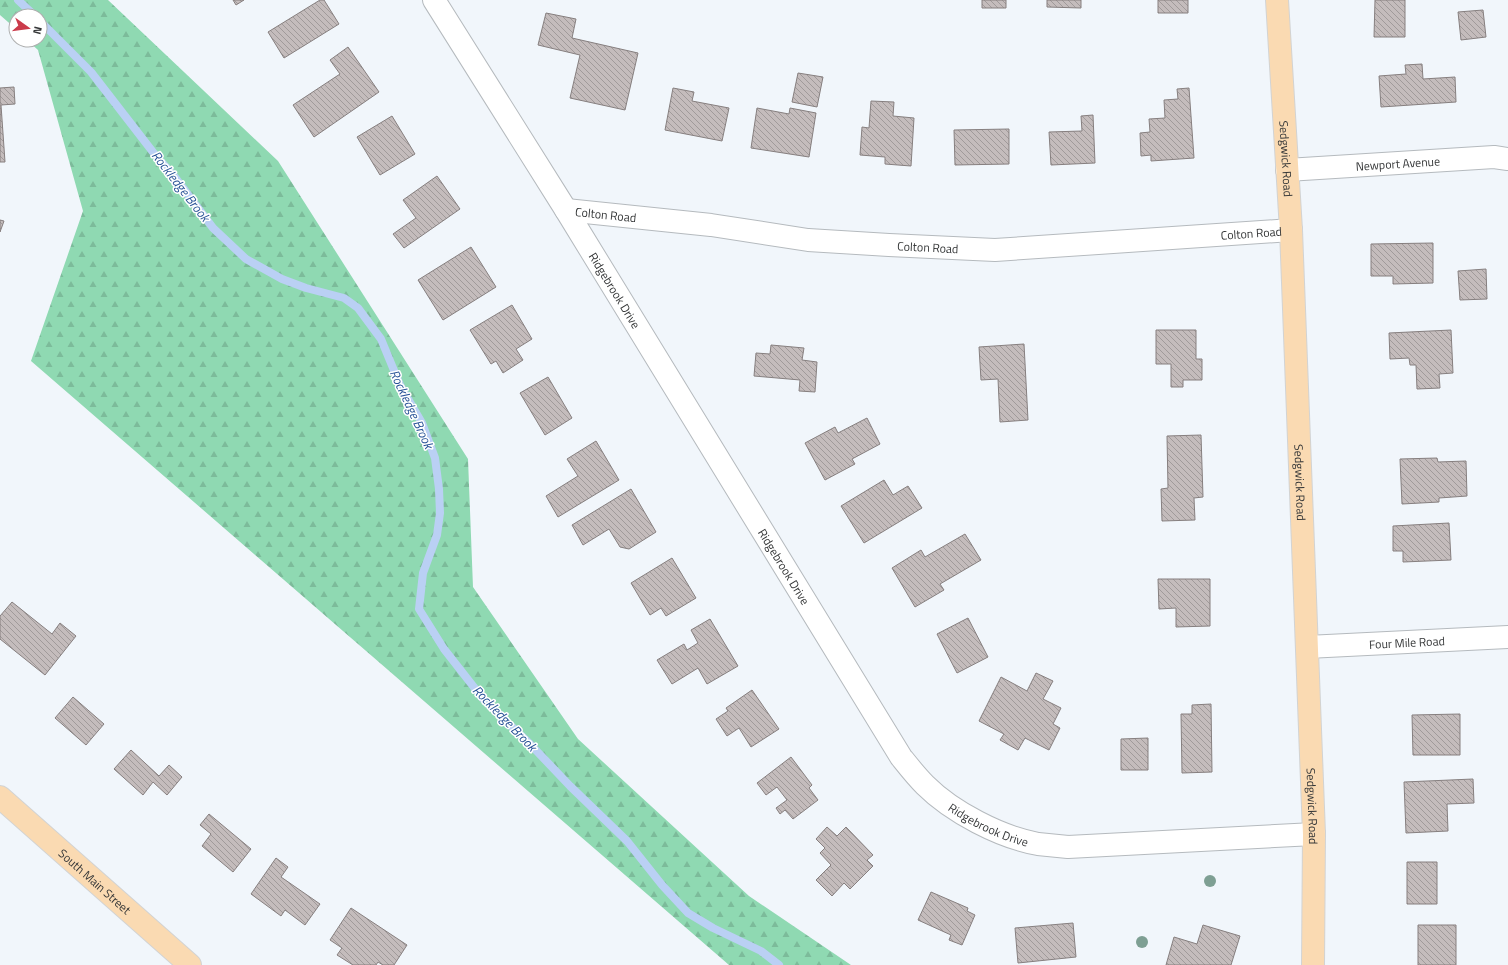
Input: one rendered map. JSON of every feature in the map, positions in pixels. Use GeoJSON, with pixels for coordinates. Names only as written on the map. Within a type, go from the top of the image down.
{"type":"FeatureCollection","features":[{"type":"Feature","properties":{"kind":"main road","name":"Sedgwick Road"},"geometry":{"type":"LineString","coordinates":[[1277,0],[1291,230],[1314,834],[1313,965]]}},
{"type":"Feature","properties":{"kind":"main road","name":"South Main Street"},"geometry":{"type":"LineString","coordinates":[[0,796],[190,965]]}},
{"type":"Feature","properties":{"kind":"street","name":"Ridgebrook Drive"},"geometry":{"type":"LineString","coordinates":[[434,0],[566,210],[901,757],[925,786],[978,822],[1007,835],[1038,844],[1068,847],[1314,834]]}},
{"type":"Feature","properties":{"kind":"street","name":"Newport Avenue"},"geometry":{"type":"LineString","coordinates":[[1287,170],[1501,158]]}},
{"type":"Feature","properties":{"kind":"street","name":"Colton Road"},"geometry":{"type":"LineString","coordinates":[[566,210],[711,225],[808,240],[889,246],[995,250],[1291,230]]}},
{"type":"Feature","properties":{"kind":"street","name":"Four Mile Road"},"geometry":{"type":"LineString","coordinates":[[1307,647],[1508,637]]}},
{"type":"Feature","properties":{"kind":"green space"},"geometry":{"type":"Polygon","coordinates":[[[0,0],[108,0],[278,161],[468,459],[473,587],[578,739],[749,896],[851,965],[729,965],[31,361],[83,211],[38,50],[36,48],[48,48],[48,8],[8,8],[8,22],[0,15],[0,0]]]}},
{"type":"Feature","properties":{"kind":"building"},"geometry":{"type":"Polygon","coordinates":[[[233,0],[244,0],[236,5],[233,0]]]}},
{"type":"Feature","properties":{"kind":"building"},"geometry":{"type":"Polygon","coordinates":[[[320,0],[324,0],[339,24],[284,58],[268,32],[320,0]]]}},
{"type":"Feature","properties":{"kind":"building"},"geometry":{"type":"Polygon","coordinates":[[[982,0],[1006,0],[1006,8],[982,8],[982,0]]]}},
{"type":"Feature","properties":{"kind":"building"},"geometry":{"type":"Polygon","coordinates":[[[1047,0],[1081,0],[1081,8],[1047,7],[1047,0]]]}},
{"type":"Feature","properties":{"kind":"building"},"geometry":{"type":"Polygon","coordinates":[[[1158,0],[1188,0],[1188,13],[1158,13],[1158,0]]]}},
{"type":"Feature","properties":{"kind":"building"},"geometry":{"type":"Polygon","coordinates":[[[1375,0],[1405,0],[1405,37],[1374,37],[1375,0]]]}},
{"type":"Feature","properties":{"kind":"building"},"geometry":{"type":"Polygon","coordinates":[[[1483,10],[1486,37],[1461,40],[1458,12],[1483,10]]]}},
{"type":"Feature","properties":{"kind":"building"},"geometry":{"type":"Polygon","coordinates":[[[546,13],[576,19],[572,38],[638,53],[625,110],[570,98],[580,55],[538,45],[546,13]]]}},
{"type":"Feature","properties":{"kind":"building"},"geometry":{"type":"Polygon","coordinates":[[[348,47],[379,92],[314,137],[293,105],[340,74],[330,60],[348,47]]]}},
{"type":"Feature","properties":{"kind":"building"},"geometry":{"type":"Polygon","coordinates":[[[1422,64],[1423,79],[1455,77],[1456,102],[1381,107],[1379,76],[1406,74],[1405,65],[1422,64]]]}},
{"type":"Feature","properties":{"kind":"building"},"geometry":{"type":"Polygon","coordinates":[[[798,73],[823,77],[817,107],[792,102],[798,73]]]}},
{"type":"Feature","properties":{"kind":"building"},"geometry":{"type":"Polygon","coordinates":[[[14,87],[15,104],[1,105],[5,162],[0,162],[0,88],[14,87]]]}},
{"type":"Feature","properties":{"kind":"building"},"geometry":{"type":"Polygon","coordinates":[[[673,88],[694,92],[692,101],[729,108],[722,141],[665,130],[673,88]]]}},
{"type":"Feature","properties":{"kind":"building"},"geometry":{"type":"Polygon","coordinates":[[[1189,88],[1194,158],[1151,161],[1151,155],[1141,156],[1140,133],[1150,132],[1149,119],[1165,118],[1164,100],[1178,99],[1177,89],[1189,88]]]}},
{"type":"Feature","properties":{"kind":"building"},"geometry":{"type":"Polygon","coordinates":[[[871,101],[894,102],[893,116],[914,118],[911,166],[885,164],[885,157],[860,155],[862,127],[869,128],[871,101]]]}},
{"type":"Feature","properties":{"kind":"building"},"geometry":{"type":"Polygon","coordinates":[[[757,108],[789,114],[790,108],[816,113],[809,157],[751,148],[757,108]]]}},
{"type":"Feature","properties":{"kind":"building"},"geometry":{"type":"Polygon","coordinates":[[[1093,115],[1095,163],[1051,165],[1049,132],[1082,131],[1081,116],[1093,115]]]}},
{"type":"Feature","properties":{"kind":"building"},"geometry":{"type":"Polygon","coordinates":[[[392,116],[415,154],[380,175],[357,137],[392,116]]]}},
{"type":"Feature","properties":{"kind":"building"},"geometry":{"type":"Polygon","coordinates":[[[1009,129],[1009,164],[955,165],[954,130],[1009,129]]]}},
{"type":"Feature","properties":{"kind":"building"},"geometry":{"type":"Polygon","coordinates":[[[437,176],[460,209],[404,248],[393,234],[416,218],[403,200],[437,176]]]}},
{"type":"Feature","properties":{"kind":"building"},"geometry":{"type":"Polygon","coordinates":[[[0,220],[4,221],[0,232],[0,220]]]}},
{"type":"Feature","properties":{"kind":"building"},"geometry":{"type":"Polygon","coordinates":[[[1433,243],[1433,283],[1393,284],[1393,276],[1371,276],[1371,244],[1433,243]]]}},
{"type":"Feature","properties":{"kind":"building"},"geometry":{"type":"Polygon","coordinates":[[[471,247],[496,287],[443,320],[418,280],[471,247]]]}},
{"type":"Feature","properties":{"kind":"building"},"geometry":{"type":"Polygon","coordinates":[[[1486,269],[1487,299],[1460,300],[1458,271],[1486,269]]]}},
{"type":"Feature","properties":{"kind":"building"},"geometry":{"type":"Polygon","coordinates":[[[512,305],[532,339],[516,349],[523,360],[503,373],[496,361],[491,364],[470,330],[512,305]]]}},
{"type":"Feature","properties":{"kind":"building"},"geometry":{"type":"Polygon","coordinates":[[[1156,330],[1196,330],[1196,359],[1202,359],[1202,380],[1183,380],[1183,387],[1171,387],[1171,364],[1156,364],[1156,330]]]}},
{"type":"Feature","properties":{"kind":"building"},"geometry":{"type":"Polygon","coordinates":[[[1451,330],[1453,373],[1439,374],[1440,388],[1417,389],[1416,365],[1410,365],[1409,358],[1390,359],[1389,333],[1451,330]]]}},
{"type":"Feature","properties":{"kind":"building"},"geometry":{"type":"Polygon","coordinates":[[[1024,344],[1028,420],[1000,422],[998,379],[981,380],[979,347],[1024,344]]]}},
{"type":"Feature","properties":{"kind":"building"},"geometry":{"type":"Polygon","coordinates":[[[771,345],[804,348],[802,360],[817,362],[815,392],[799,391],[800,380],[754,376],[756,353],[770,354],[771,345]]]}},
{"type":"Feature","properties":{"kind":"building"},"geometry":{"type":"Polygon","coordinates":[[[548,377],[572,418],[545,435],[520,393],[548,377]]]}},
{"type":"Feature","properties":{"kind":"building"},"geometry":{"type":"Polygon","coordinates":[[[867,418],[880,444],[852,459],[855,464],[825,480],[805,443],[835,427],[838,433],[867,418]]]}},
{"type":"Feature","properties":{"kind":"building"},"geometry":{"type":"Polygon","coordinates":[[[1201,435],[1203,497],[1194,498],[1195,520],[1162,521],[1161,489],[1168,488],[1167,436],[1201,435]]]}},
{"type":"Feature","properties":{"kind":"building"},"geometry":{"type":"Polygon","coordinates":[[[596,441],[619,480],[558,517],[546,496],[578,476],[567,459],[596,441]]]}},
{"type":"Feature","properties":{"kind":"building"},"geometry":{"type":"Polygon","coordinates":[[[1437,458],[1438,462],[1466,461],[1467,496],[1439,498],[1439,502],[1402,504],[1400,459],[1437,458]]]}},
{"type":"Feature","properties":{"kind":"building"},"geometry":{"type":"Polygon","coordinates":[[[884,480],[893,495],[908,486],[922,508],[864,543],[841,506],[884,480]]]}},
{"type":"Feature","properties":{"kind":"building"},"geometry":{"type":"Polygon","coordinates":[[[631,489],[656,532],[629,549],[620,547],[609,529],[583,545],[572,525],[631,489]]]}},
{"type":"Feature","properties":{"kind":"building"},"geometry":{"type":"Polygon","coordinates":[[[1449,523],[1451,560],[1403,562],[1403,551],[1393,551],[1393,526],[1449,523]]]}},
{"type":"Feature","properties":{"kind":"building"},"geometry":{"type":"Polygon","coordinates":[[[965,534],[981,560],[940,584],[944,590],[915,607],[892,568],[921,550],[925,557],[965,534]]]}},
{"type":"Feature","properties":{"kind":"building"},"geometry":{"type":"Polygon","coordinates":[[[672,558],[696,598],[666,616],[661,608],[650,615],[631,583],[672,558]]]}},
{"type":"Feature","properties":{"kind":"building"},"geometry":{"type":"Polygon","coordinates":[[[1158,579],[1210,579],[1210,626],[1176,627],[1176,608],[1159,609],[1158,579]]]}},
{"type":"Feature","properties":{"kind":"building"},"geometry":{"type":"Polygon","coordinates":[[[12,602],[52,634],[60,623],[76,636],[45,675],[0,639],[0,616],[12,602]]]}},
{"type":"Feature","properties":{"kind":"building"},"geometry":{"type":"Polygon","coordinates":[[[968,618],[988,657],[957,673],[937,634],[968,618]]]}},
{"type":"Feature","properties":{"kind":"building"},"geometry":{"type":"Polygon","coordinates":[[[710,619],[738,666],[707,684],[698,668],[672,684],[657,660],[684,644],[687,650],[698,643],[691,630],[710,619]]]}},
{"type":"Feature","properties":{"kind":"building"},"geometry":{"type":"Polygon","coordinates":[[[1036,673],[1053,681],[1043,699],[1061,708],[1053,724],[1060,728],[1049,750],[1025,738],[1018,750],[1000,740],[1004,734],[979,721],[1001,677],[1027,691],[1036,673]]]}},
{"type":"Feature","properties":{"kind":"building"},"geometry":{"type":"Polygon","coordinates":[[[752,690],[779,729],[751,747],[739,728],[727,736],[716,719],[728,711],[726,708],[752,690]]]}},
{"type":"Feature","properties":{"kind":"building"},"geometry":{"type":"Polygon","coordinates":[[[73,697],[104,724],[86,745],[55,718],[73,697]]]}},
{"type":"Feature","properties":{"kind":"building"},"geometry":{"type":"Polygon","coordinates":[[[1211,704],[1212,772],[1182,773],[1181,714],[1192,714],[1192,705],[1211,704]]]}},
{"type":"Feature","properties":{"kind":"building"},"geometry":{"type":"Polygon","coordinates":[[[1460,714],[1460,755],[1413,755],[1412,715],[1460,714]]]}},
{"type":"Feature","properties":{"kind":"building"},"geometry":{"type":"Polygon","coordinates":[[[1148,738],[1148,770],[1121,770],[1121,739],[1148,738]]]}},
{"type":"Feature","properties":{"kind":"building"},"geometry":{"type":"Polygon","coordinates":[[[131,750],[159,776],[169,765],[182,777],[167,795],[153,782],[143,795],[114,769],[131,750]]]}},
{"type":"Feature","properties":{"kind":"building"},"geometry":{"type":"Polygon","coordinates":[[[791,757],[812,785],[809,788],[818,800],[793,819],[785,810],[780,814],[776,808],[787,800],[777,787],[766,795],[757,783],[791,757]]]}},
{"type":"Feature","properties":{"kind":"building"},"geometry":{"type":"Polygon","coordinates":[[[1473,779],[1474,803],[1447,804],[1448,831],[1406,833],[1404,782],[1473,779]]]}},
{"type":"Feature","properties":{"kind":"building"},"geometry":{"type":"Polygon","coordinates":[[[209,814],[251,849],[233,872],[202,846],[211,834],[200,825],[209,814]]]}},
{"type":"Feature","properties":{"kind":"building"},"geometry":{"type":"Polygon","coordinates":[[[827,827],[837,836],[846,827],[873,855],[867,860],[873,866],[850,889],[844,883],[832,896],[816,880],[831,865],[820,853],[825,848],[816,839],[827,827]]]}},
{"type":"Feature","properties":{"kind":"building"},"geometry":{"type":"Polygon","coordinates":[[[276,858],[288,867],[281,877],[320,904],[305,925],[285,910],[281,916],[251,894],[276,858]]]}},
{"type":"Feature","properties":{"kind":"building"},"geometry":{"type":"Polygon","coordinates":[[[1407,862],[1437,862],[1437,904],[1407,904],[1407,862]]]}},
{"type":"Feature","properties":{"kind":"building"},"geometry":{"type":"Polygon","coordinates":[[[931,892],[968,908],[967,911],[975,915],[962,945],[949,940],[951,935],[918,920],[931,892]]]}},
{"type":"Feature","properties":{"kind":"building"},"geometry":{"type":"Polygon","coordinates":[[[351,908],[407,945],[394,965],[383,965],[378,962],[376,965],[353,965],[337,955],[342,948],[330,940],[351,908]]]}},
{"type":"Feature","properties":{"kind":"building"},"geometry":{"type":"Polygon","coordinates":[[[1073,923],[1076,957],[1018,963],[1015,928],[1073,923]]]}},
{"type":"Feature","properties":{"kind":"building"},"geometry":{"type":"Polygon","coordinates":[[[1203,925],[1240,936],[1231,965],[1166,965],[1174,937],[1197,944],[1203,925]]]}},
{"type":"Feature","properties":{"kind":"building"},"geometry":{"type":"Polygon","coordinates":[[[1418,925],[1456,925],[1456,965],[1418,965],[1418,925]]]}},
{"type":"Feature","properties":{"kind":"waterway","name":"Rockledge Brook"},"geometry":{"type":"LineString","coordinates":[[18,0],[26,8]]}},
{"type":"Feature","properties":{"kind":"waterway","name":"Rockledge Brook"},"geometry":{"type":"LineString","coordinates":[[48,29],[91,72],[156,156],[174,176],[213,228],[246,259],[282,279],[306,288],[344,298],[358,308],[381,339],[400,385],[422,423],[435,458],[440,513],[437,535],[423,573],[419,609],[444,649],[484,700],[627,841],[662,885],[688,913],[713,928],[761,951],[779,965]]}}]}
